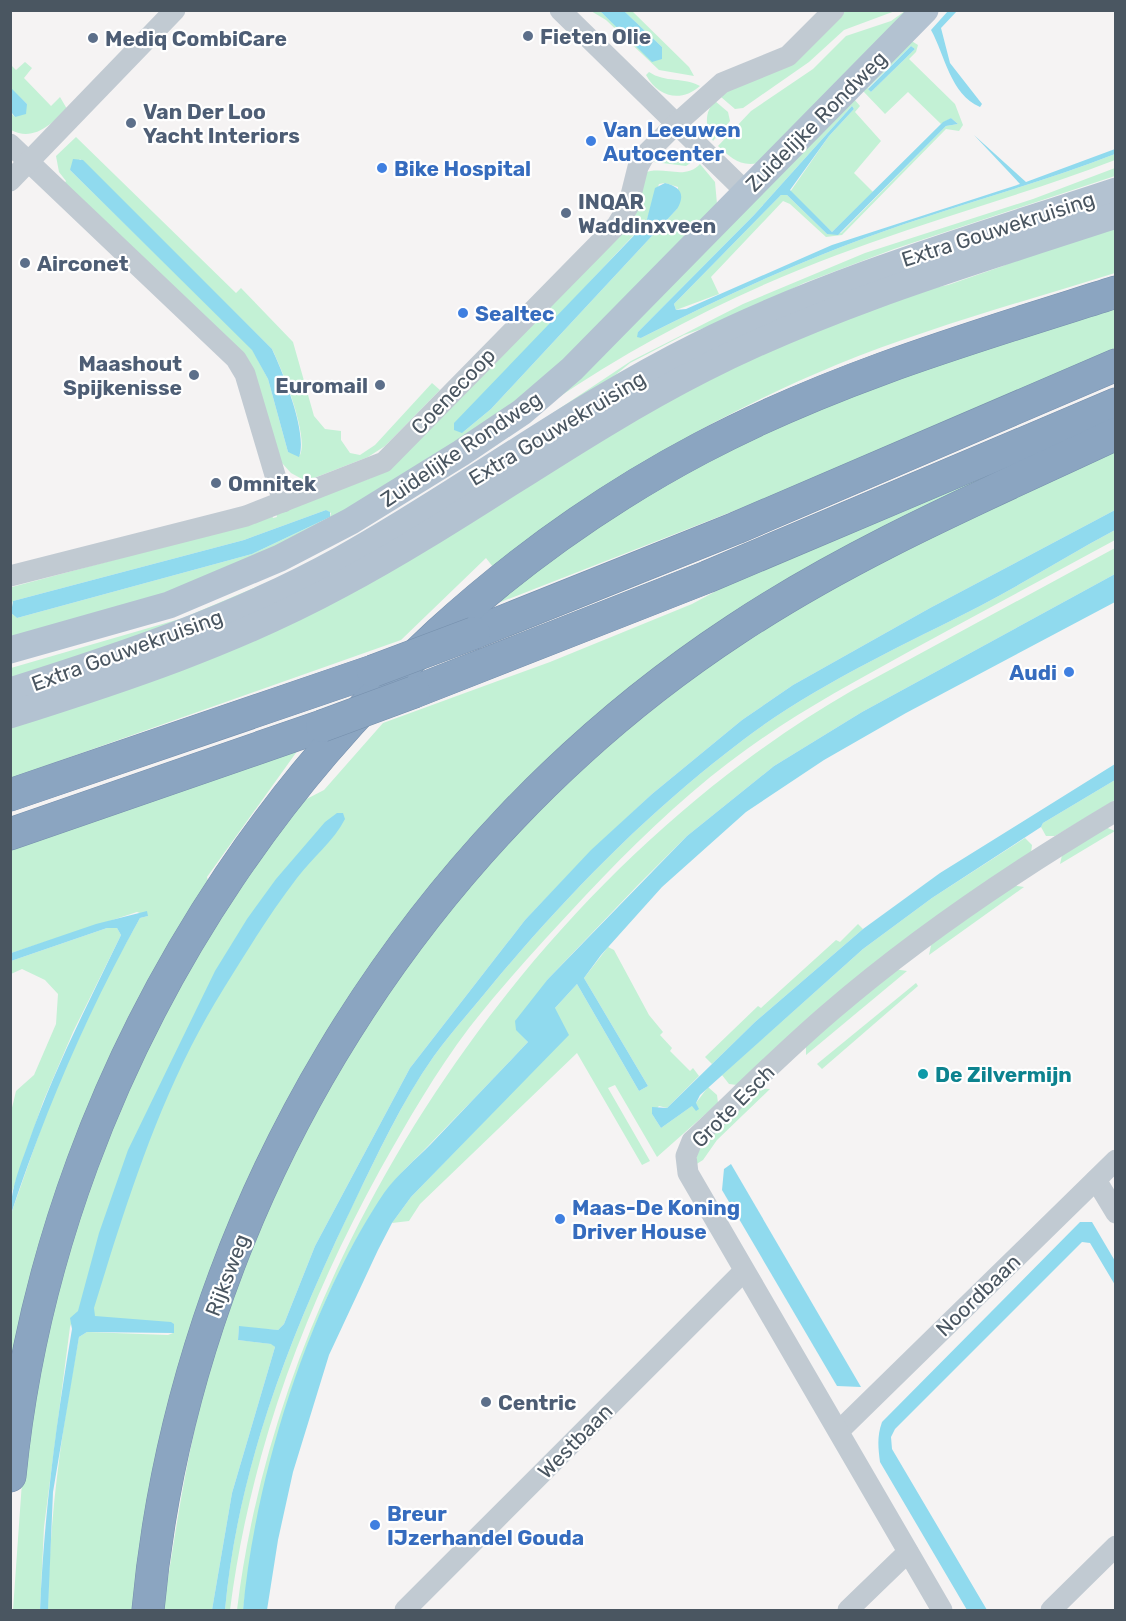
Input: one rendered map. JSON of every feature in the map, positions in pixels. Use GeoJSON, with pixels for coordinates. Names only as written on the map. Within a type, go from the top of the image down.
{"type":"FeatureCollection","features":[{"type":"Feature","properties":{"kind":"highway"},"geometry":{"type":"LineString","coordinates":[[10,1476],[17,1409],[37,1315],[59,1236],[93,1138],[137,1036],[200,922],[284,802],[376,694],[479,598],[596,511],[696,450],[806,398],[893,364],[1116,292]]}},
{"type":"Feature","properties":{"kind":"highway"},"geometry":{"type":"LineString","coordinates":[[10,795],[373,671],[474,633],[736,528],[1116,365]]}},
{"type":"Feature","properties":{"kind":"highway"},"geometry":{"type":"LineString","coordinates":[[10,834],[414,692],[686,585],[1116,404]]}},
{"type":"Feature","properties":{"kind":"highway","name":"Rijksweg"},"geometry":{"type":"LineString","coordinates":[[148,1611],[152,1567],[171,1457],[206,1330],[226,1271],[300,1108],[357,1010],[449,887],[504,825],[581,749],[686,664],[788,597],[868,552],[1116,434]]}},
{"type":"Feature","properties":{"kind":"main road","name":"Zuidelijke Rondweg"},"geometry":{"type":"LineString","coordinates":[[10,650],[136,616],[246,574],[322,537],[451,459],[522,412],[560,381],[925,10]]}},
{"type":"Feature","properties":{"kind":"main road","name":"Extra Gouwekruising"},"geometry":{"type":"LineString","coordinates":[[10,691],[180,634],[316,573],[385,533],[617,389],[689,350],[762,315],[895,263],[1116,191]]}},
{"type":"Feature","properties":{"kind":"main road","name":"Extra Gouwekruising"},"geometry":{"type":"LineString","coordinates":[[10,715],[186,657],[308,602],[406,548],[611,419],[748,347],[877,294],[1116,215]]}},
{"type":"Feature","properties":{"kind":"street"},"geometry":{"type":"LineString","coordinates":[[10,181],[175,10]]}},
{"type":"Feature","properties":{"kind":"street"},"geometry":{"type":"LineString","coordinates":[[560,10],[746,192]]}},
{"type":"Feature","properties":{"kind":"street","name":"Coenecoop"},"geometry":{"type":"LineString","coordinates":[[10,576],[246,516],[384,462],[617,225],[628,207],[638,166],[644,156],[722,83],[788,56],[834,10]]}},
{"type":"Feature","properties":{"kind":"street"},"geometry":{"type":"LineString","coordinates":[[10,144],[236,359],[245,374],[283,502]]}},
{"type":"Feature","properties":{"kind":"street","name":"Grote Esch"},"geometry":{"type":"LineString","coordinates":[[942,1611],[688,1173],[686,1156],[692,1141],[828,1014],[929,933],[1055,847],[1116,812]]}},
{"type":"Feature","properties":{"kind":"street","name":"Noordbaan"},"geometry":{"type":"LineString","coordinates":[[839,1431],[1116,1160]]}},
{"type":"Feature","properties":{"kind":"street"},"geometry":{"type":"LineString","coordinates":[[1096,1180],[1116,1213]]}},
{"type":"Feature","properties":{"kind":"street","name":"Westbaan"},"geometry":{"type":"LineString","coordinates":[[405,1611],[744,1271]]}},
{"type":"Feature","properties":{"kind":"street"},"geometry":{"type":"LineString","coordinates":[[1051,1611],[1116,1546]]}},
{"type":"Feature","properties":{"kind":"street"},"geometry":{"type":"LineString","coordinates":[[848,1611],[908,1552]]}},
{"type":"Feature","properties":{"kind":"green space"},"geometry":{"type":"Polygon","coordinates":[[[591,11],[600,11],[652,61],[662,47],[624,11],[632,11],[689,67],[694,76],[659,70],[606,20],[591,11]]]}},
{"type":"Feature","properties":{"kind":"green space"},"geometry":{"type":"Polygon","coordinates":[[[841,11],[895,11],[844,30],[809,62],[743,108],[735,109],[721,97],[728,91],[776,71],[841,11]]]}},
{"type":"Feature","properties":{"kind":"green space"},"geometry":{"type":"Polygon","coordinates":[[[905,11],[915,11],[758,163],[741,162],[718,146],[751,111],[813,69],[846,36],[891,21],[905,11]]]}},
{"type":"Feature","properties":{"kind":"green space"},"geometry":{"type":"Polygon","coordinates":[[[910,40],[918,45],[916,52],[909,59],[955,104],[963,125],[959,131],[946,129],[842,235],[826,237],[790,204],[783,201],[711,277],[719,294],[676,310],[674,304],[781,195],[787,195],[827,234],[841,233],[946,126],[958,124],[951,118],[941,124],[908,92],[885,114],[863,91],[910,40]],[[911,46],[868,88],[871,92],[915,49],[911,46]]]}},
{"type":"Feature","properties":{"kind":"green space"},"geometry":{"type":"Polygon","coordinates":[[[25,62],[32,68],[24,78],[51,106],[60,97],[67,109],[42,130],[27,134],[11,130],[10,112],[15,117],[27,104],[10,88],[11,65],[16,70],[25,62]]]}},
{"type":"Feature","properties":{"kind":"green space"},"geometry":{"type":"Polygon","coordinates":[[[649,72],[661,78],[700,86],[685,95],[670,95],[663,93],[651,82],[646,75],[649,72]]]}},
{"type":"Feature","properties":{"kind":"green space"},"geometry":{"type":"Polygon","coordinates":[[[854,99],[860,106],[855,112],[881,141],[854,173],[873,192],[832,232],[790,192],[829,136],[854,109],[852,106],[754,215],[638,332],[641,338],[808,260],[865,238],[1115,154],[1115,160],[870,243],[787,275],[666,332],[553,401],[854,99]]]}},
{"type":"Feature","properties":{"kind":"green space"},"geometry":{"type":"Polygon","coordinates":[[[715,101],[728,112],[730,121],[713,141],[708,130],[707,115],[715,101]]]}},
{"type":"Feature","properties":{"kind":"green space"},"geometry":{"type":"Polygon","coordinates":[[[76,137],[236,293],[241,288],[293,342],[314,416],[325,429],[341,431],[341,440],[350,453],[360,455],[375,445],[432,383],[440,390],[385,446],[368,457],[314,478],[302,479],[291,473],[281,462],[257,386],[64,184],[66,181],[59,172],[56,156],[76,137]],[[80,159],[70,170],[252,349],[268,379],[288,452],[300,455],[302,446],[298,418],[288,386],[272,349],[80,159]]]}},
{"type":"Feature","properties":{"kind":"green space"},"geometry":{"type":"Polygon","coordinates":[[[674,153],[695,160],[686,166],[654,162],[664,155],[674,153]]]}},
{"type":"Feature","properties":{"kind":"green space"},"geometry":{"type":"Polygon","coordinates":[[[700,164],[715,182],[717,204],[537,391],[373,497],[243,567],[11,643],[11,613],[17,618],[252,554],[330,517],[331,513],[326,510],[244,540],[13,601],[11,605],[10,584],[12,587],[249,524],[272,515],[273,518],[277,517],[276,513],[371,478],[624,230],[632,221],[644,173],[651,171],[681,172],[694,169],[700,164]],[[665,183],[659,184],[646,222],[553,321],[462,433],[491,409],[677,209],[678,187],[665,183]]]}},
{"type":"Feature","properties":{"kind":"green space"},"geometry":{"type":"Polygon","coordinates":[[[1115,168],[1115,176],[894,249],[804,283],[730,319],[684,335],[630,363],[598,389],[370,532],[243,598],[11,682],[11,668],[183,618],[282,576],[348,542],[494,452],[631,361],[743,304],[865,253],[1033,199],[1115,168]]]}},
{"type":"Feature","properties":{"kind":"green space"},"geometry":{"type":"Polygon","coordinates":[[[1115,223],[1115,273],[905,339],[836,365],[745,407],[615,480],[493,567],[486,558],[401,640],[11,778],[10,725],[690,385],[898,295],[948,285],[1003,266],[1042,247],[1115,223]]]}},
{"type":"Feature","properties":{"kind":"green space"},"geometry":{"type":"Polygon","coordinates":[[[1115,305],[1115,348],[772,496],[493,605],[576,542],[698,463],[819,405],[1115,305]]]}},
{"type":"Feature","properties":{"kind":"green space"},"geometry":{"type":"Polygon","coordinates":[[[1115,451],[1115,510],[930,608],[793,685],[742,720],[652,794],[591,851],[525,920],[410,1068],[315,1246],[284,1324],[278,1330],[239,1327],[238,1340],[272,1344],[275,1347],[232,1493],[212,1610],[163,1610],[186,1469],[202,1399],[222,1330],[257,1237],[298,1148],[345,1062],[399,979],[458,901],[523,828],[594,759],[670,696],[734,648],[826,592],[873,567],[1115,451]]]}},
{"type":"Feature","properties":{"kind":"green space"},"geometry":{"type":"Polygon","coordinates":[[[1021,461],[605,714],[292,1095],[134,1610],[48,1610],[51,1541],[62,1439],[79,1337],[87,1332],[168,1335],[173,1333],[174,1324],[74,1316],[70,1327],[44,1527],[40,1610],[13,1610],[26,1425],[58,1262],[151,1022],[293,806],[324,790],[383,723],[550,662],[692,604],[731,583],[1021,461]]]}},
{"type":"Feature","properties":{"kind":"green space"},"geometry":{"type":"Polygon","coordinates":[[[1115,530],[1115,540],[827,698],[766,735],[725,765],[683,800],[623,857],[511,977],[469,1028],[411,1116],[380,1170],[327,1275],[304,1329],[266,1439],[239,1552],[230,1610],[225,1610],[242,1502],[272,1398],[290,1347],[333,1247],[392,1125],[423,1072],[456,1027],[523,948],[612,854],[675,795],[743,740],[829,684],[997,597],[1115,530]]]}},
{"type":"Feature","properties":{"kind":"green space"},"geometry":{"type":"Polygon","coordinates":[[[1115,548],[1115,574],[862,712],[774,766],[687,836],[548,979],[517,1030],[528,1042],[390,1186],[357,1238],[332,1287],[291,1393],[261,1504],[243,1610],[237,1610],[263,1473],[307,1338],[368,1207],[443,1082],[530,965],[629,859],[737,767],[853,690],[1115,548]]]}},
{"type":"Feature","properties":{"kind":"green space"},"geometry":{"type":"Polygon","coordinates":[[[298,750],[207,877],[208,881],[142,996],[112,1056],[62,1178],[25,1305],[11,1370],[11,1214],[52,1097],[107,977],[140,918],[148,916],[137,912],[11,953],[11,849],[298,750]]]}},
{"type":"Feature","properties":{"kind":"green space"},"geometry":{"type":"Polygon","coordinates":[[[1115,780],[1115,800],[1055,836],[1046,836],[1041,827],[1043,823],[1115,780]]]}},
{"type":"Feature","properties":{"kind":"green space"},"geometry":{"type":"Polygon","coordinates":[[[1103,826],[1115,831],[1060,864],[1063,851],[1103,826]]]}},
{"type":"Feature","properties":{"kind":"green space"},"geometry":{"type":"Polygon","coordinates":[[[1025,838],[1032,845],[1031,853],[737,1085],[729,1084],[722,1075],[863,949],[932,898],[1025,838]]]}},
{"type":"Feature","properties":{"kind":"green space"},"geometry":{"type":"Polygon","coordinates":[[[1012,885],[1024,887],[929,955],[932,941],[1012,885]]]}},
{"type":"Feature","properties":{"kind":"green space"},"geometry":{"type":"Polygon","coordinates":[[[858,924],[863,929],[755,1022],[712,1064],[705,1057],[758,1006],[761,1008],[836,940],[840,942],[858,924]]]}},
{"type":"Feature","properties":{"kind":"green space"},"geometry":{"type":"Polygon","coordinates":[[[107,928],[117,928],[121,935],[73,1032],[43,1102],[11,1195],[11,1112],[16,1091],[34,1075],[56,1024],[58,994],[45,980],[22,969],[11,974],[11,961],[107,928]]]}},
{"type":"Feature","properties":{"kind":"green space"},"geometry":{"type":"Polygon","coordinates":[[[608,947],[614,950],[649,1015],[663,1032],[660,1035],[672,1048],[670,1051],[690,1071],[693,1068],[699,1076],[667,1108],[659,1106],[652,1114],[661,1128],[696,1103],[708,1087],[717,1095],[718,1103],[657,1157],[615,1085],[608,1088],[650,1161],[642,1165],[577,1053],[420,1204],[409,1221],[392,1223],[411,1197],[504,1101],[555,1008],[577,984],[639,1091],[648,1086],[584,978],[608,947]]]}},
{"type":"Feature","properties":{"kind":"green space"},"geometry":{"type":"Polygon","coordinates":[[[894,969],[907,971],[806,1055],[806,1043],[894,969]]]}},
{"type":"Feature","properties":{"kind":"green space"},"geometry":{"type":"Polygon","coordinates":[[[916,983],[918,986],[822,1069],[817,1064],[916,983]]]}},
{"type":"Feature","properties":{"kind":"green space"},"geometry":{"type":"Polygon","coordinates":[[[756,1088],[770,1089],[717,1140],[703,1160],[695,1165],[699,1147],[756,1088]]]}},
{"type":"Feature","properties":{"kind":"water"},"geometry":{"type":"Polygon","coordinates":[[[600,11],[624,11],[662,47],[662,59],[652,62],[600,11]]]}},
{"type":"Feature","properties":{"kind":"water"},"geometry":{"type":"Polygon","coordinates":[[[948,11],[957,11],[941,28],[950,63],[982,104],[980,107],[970,101],[955,84],[931,30],[948,11]]]}},
{"type":"Feature","properties":{"kind":"water"},"geometry":{"type":"Polygon","coordinates":[[[911,46],[915,49],[871,92],[868,89],[911,46]]]}},
{"type":"Feature","properties":{"kind":"water"},"geometry":{"type":"Polygon","coordinates":[[[11,88],[27,104],[26,114],[15,117],[11,112],[11,88]]]}},
{"type":"Feature","properties":{"kind":"water"},"geometry":{"type":"Polygon","coordinates":[[[852,106],[854,109],[829,136],[790,190],[832,232],[943,122],[951,118],[958,124],[946,126],[838,235],[827,234],[787,195],[781,195],[674,304],[676,310],[686,309],[832,245],[1020,184],[974,135],[1026,182],[1115,149],[1115,154],[896,227],[808,260],[641,338],[637,337],[638,332],[754,215],[852,106]]]}},
{"type":"Feature","properties":{"kind":"water"},"geometry":{"type":"Polygon","coordinates":[[[73,159],[83,160],[272,349],[288,387],[297,419],[301,446],[299,457],[288,452],[268,379],[252,350],[70,170],[73,159]]]}},
{"type":"Feature","properties":{"kind":"water"},"geometry":{"type":"Polygon","coordinates":[[[665,183],[680,192],[681,199],[677,209],[491,409],[462,433],[454,430],[454,423],[646,223],[655,188],[665,183]]]}},
{"type":"Feature","properties":{"kind":"water"},"geometry":{"type":"Polygon","coordinates":[[[326,510],[330,512],[330,517],[252,554],[17,618],[11,613],[13,601],[244,540],[326,510]]]}},
{"type":"Feature","properties":{"kind":"water"},"geometry":{"type":"Polygon","coordinates":[[[1115,510],[1115,530],[997,597],[829,684],[743,740],[675,795],[581,885],[523,948],[456,1027],[422,1073],[401,1110],[330,1253],[309,1302],[271,1402],[255,1453],[242,1504],[225,1610],[212,1610],[232,1493],[275,1347],[271,1344],[238,1340],[239,1326],[278,1330],[284,1324],[315,1246],[410,1068],[525,920],[591,850],[652,794],[742,720],[793,685],[930,608],[1115,510]]]}},
{"type":"Feature","properties":{"kind":"water"},"geometry":{"type":"Polygon","coordinates":[[[1115,574],[1115,602],[906,713],[824,760],[746,812],[662,887],[601,955],[584,978],[648,1086],[639,1091],[577,984],[555,1008],[569,1035],[411,1197],[392,1223],[378,1250],[329,1355],[293,1472],[278,1540],[267,1610],[243,1610],[249,1558],[273,1449],[290,1393],[332,1286],[357,1237],[389,1186],[528,1042],[516,1030],[515,1021],[548,979],[687,836],[774,766],[862,712],[1115,574]]]}},
{"type":"Feature","properties":{"kind":"water"},"geometry":{"type":"Polygon","coordinates":[[[1115,764],[1115,780],[1043,823],[1041,827],[932,898],[863,949],[700,1095],[696,1103],[699,1109],[696,1111],[692,1106],[661,1128],[652,1114],[652,1107],[667,1108],[755,1022],[863,929],[940,873],[1115,764]]]}},
{"type":"Feature","properties":{"kind":"water"},"geometry":{"type":"Polygon","coordinates":[[[337,813],[343,813],[345,819],[340,827],[277,905],[202,1026],[182,1064],[148,1144],[94,1308],[95,1316],[171,1322],[174,1324],[174,1333],[87,1332],[79,1337],[53,1492],[48,1610],[40,1610],[48,1504],[72,1329],[70,1318],[78,1311],[99,1233],[128,1150],[215,971],[247,919],[276,879],[325,822],[337,813]]]}},
{"type":"Feature","properties":{"kind":"water"},"geometry":{"type":"Polygon","coordinates":[[[147,911],[148,916],[140,918],[102,990],[68,1063],[11,1214],[16,1178],[48,1090],[121,935],[117,928],[107,928],[11,961],[11,953],[96,924],[147,911]]]}},
{"type":"Feature","properties":{"kind":"water"},"geometry":{"type":"Polygon","coordinates":[[[731,1164],[861,1387],[837,1386],[722,1190],[724,1169],[731,1164]]]}},
{"type":"Feature","properties":{"kind":"water"},"geometry":{"type":"Polygon","coordinates":[[[1080,1222],[1092,1222],[1115,1261],[1115,1285],[1090,1243],[1082,1242],[895,1429],[891,1437],[892,1449],[987,1610],[967,1610],[880,1462],[878,1442],[880,1427],[882,1422],[1080,1222]]]}},
{"type":"Feature","properties":{"kind":"place","name":"Fieten Olie"},"geometry":{"type":"Point","coordinates":[528,36]}},
{"type":"Feature","properties":{"kind":"place","name":"Mediq CombiCare"},"geometry":{"type":"Point","coordinates":[93,38]}},
{"type":"Feature","properties":{"kind":"place","name":"Van Der Loo Yacht Interiors"},"geometry":{"type":"Point","coordinates":[131,123]}},
{"type":"Feature","properties":{"kind":"place","name":"Van Leeuwen Autocenter"},"geometry":{"type":"Point","coordinates":[591,141]}},
{"type":"Feature","properties":{"kind":"place","name":"Bike Hospital"},"geometry":{"type":"Point","coordinates":[382,168]}},
{"type":"Feature","properties":{"kind":"place","name":"INQAR Waddinxveen"},"geometry":{"type":"Point","coordinates":[566,213]}},
{"type":"Feature","properties":{"kind":"place","name":"Airconet"},"geometry":{"type":"Point","coordinates":[25,263]}},
{"type":"Feature","properties":{"kind":"place","name":"Sealtec"},"geometry":{"type":"Point","coordinates":[463,313]}},
{"type":"Feature","properties":{"kind":"place","name":"Maashout Spijkenisse"},"geometry":{"type":"Point","coordinates":[194,375]}},
{"type":"Feature","properties":{"kind":"place","name":"Euromail"},"geometry":{"type":"Point","coordinates":[380,385]}},
{"type":"Feature","properties":{"kind":"place","name":"Omnitek"},"geometry":{"type":"Point","coordinates":[216,483]}},
{"type":"Feature","properties":{"kind":"place","name":"Audi"},"geometry":{"type":"Point","coordinates":[1069,672]}},
{"type":"Feature","properties":{"kind":"place","name":"De Zilvermijn"},"geometry":{"type":"Point","coordinates":[923,1074]}},
{"type":"Feature","properties":{"kind":"place","name":"Maas-De Koning Driver House"},"geometry":{"type":"Point","coordinates":[560,1219]}},
{"type":"Feature","properties":{"kind":"place","name":"Centric"},"geometry":{"type":"Point","coordinates":[486,1402]}},
{"type":"Feature","properties":{"kind":"place","name":"Breur IJzerhandel Gouda"},"geometry":{"type":"Point","coordinates":[375,1525]}}]}
